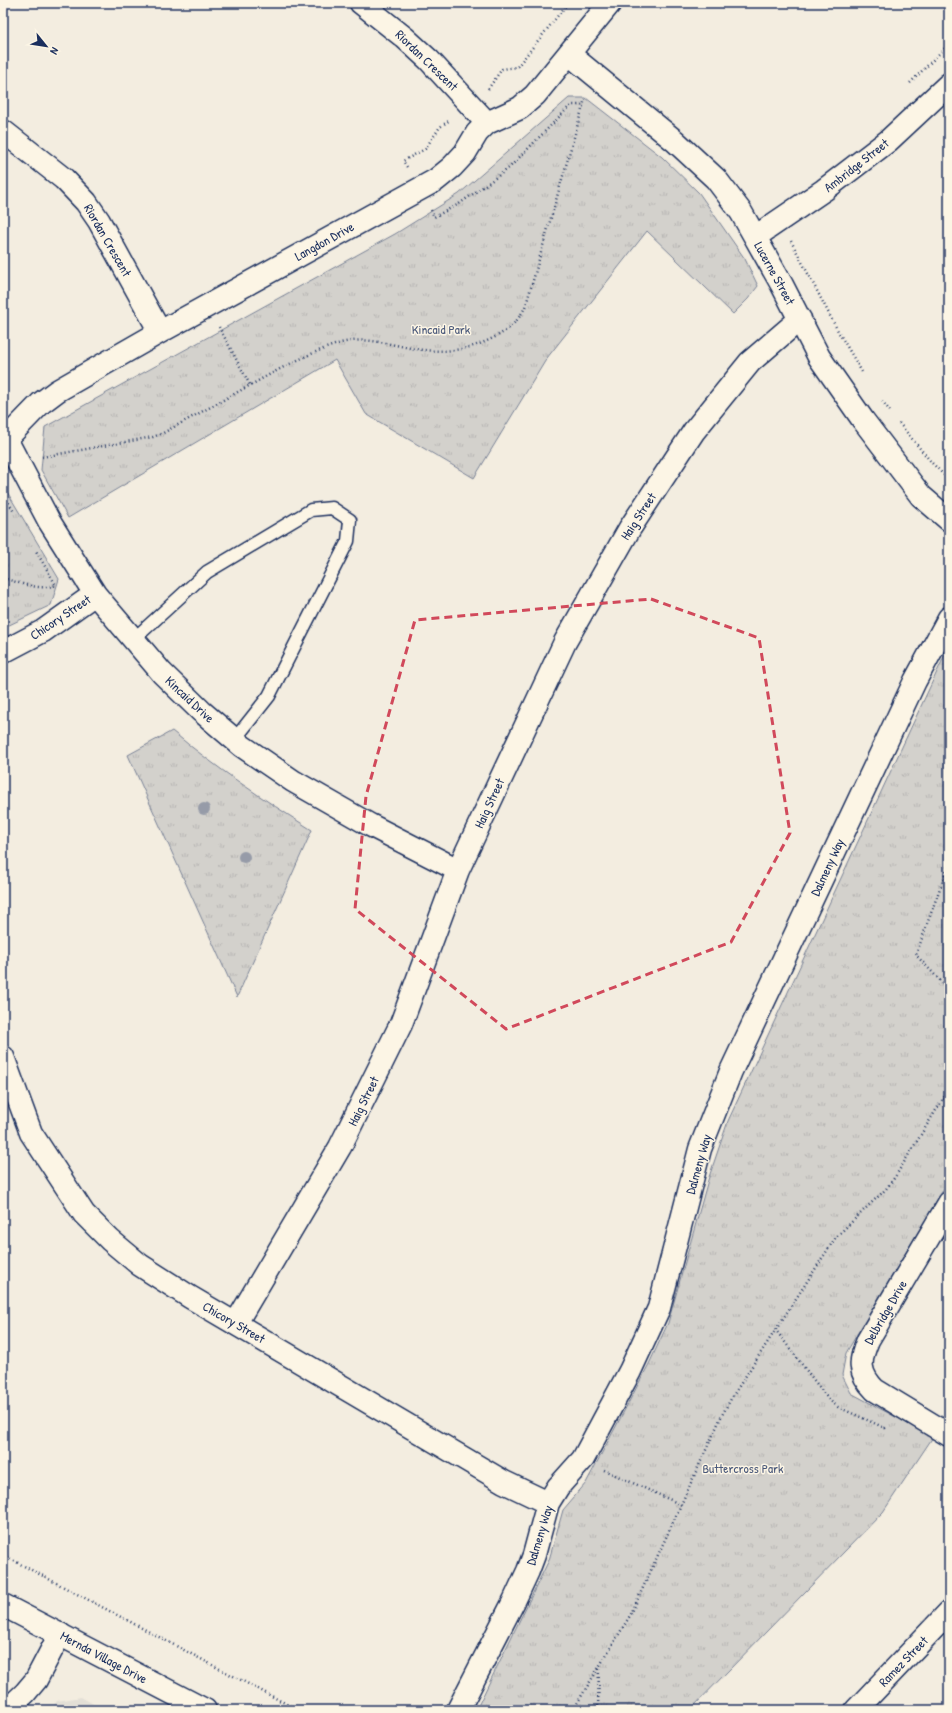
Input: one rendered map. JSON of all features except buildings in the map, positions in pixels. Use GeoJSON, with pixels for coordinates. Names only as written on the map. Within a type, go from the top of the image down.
{"type":"FeatureCollection","features":[{"type":"Feature","properties":{"kind":"street","name":"Riordan Crescent"},"geometry":{"type":"LineString","coordinates":[[361,3],[405,38],[429,60],[487,123]]}},
{"type":"Feature","properties":{"kind":"street","name":"Langdon Drive"},"geometry":{"type":"LineString","coordinates":[[4,439],[40,403],[57,392],[160,332],[436,180],[452,167],[465,153],[476,133],[487,123],[520,108],[530,99],[610,3]]}},
{"type":"Feature","properties":{"kind":"street","name":"Lucerne Street"},"geometry":{"type":"LineString","coordinates":[[569,54],[675,141],[716,179],[741,212],[819,357],[863,420],[921,496],[949,520]]}},
{"type":"Feature","properties":{"kind":"street","name":"Ambridge Street"},"geometry":{"type":"LineString","coordinates":[[755,237],[824,190],[888,140],[949,84]]}},
{"type":"Feature","properties":{"kind":"street","name":"Riordan Crescent"},"geometry":{"type":"LineString","coordinates":[[3,131],[64,179],[86,202],[99,221],[160,332]]}},
{"type":"Feature","properties":{"kind":"street","name":"Haig Street"},"geometry":{"type":"LineString","coordinates":[[236,1323],[340,1147],[401,1024],[458,870],[565,642],[630,528],[694,430],[750,362],[800,320]]}},
{"type":"Feature","properties":{"kind":"street","name":"Kincaid Drive"},"geometry":{"type":"LineString","coordinates":[[4,439],[18,462],[48,521],[95,594],[134,638],[162,673],[201,711],[235,739],[293,781],[370,825],[458,870]]}},
{"type":"Feature","properties":{"kind":"street","name":"Chicory Street"},"geometry":{"type":"LineString","coordinates":[[3,652],[43,631],[95,594]]}},
{"type":"Feature","properties":{"kind":"street","name":"Dalmeny Way"},"geometry":{"type":"LineString","coordinates":[[458,1710],[528,1571],[534,1555],[548,1503],[558,1487],[583,1459],[630,1371],[659,1308],[700,1149],[731,1071],[901,710],[949,618]]}},
{"type":"Feature","properties":{"kind":"street","name":"Chicory Street"},"geometry":{"type":"LineString","coordinates":[[3,1057],[31,1133],[84,1214],[110,1240],[140,1265],[190,1297],[504,1482],[548,1503]]}},
{"type":"Feature","properties":{"kind":"street","name":"Delbridge Drive"},"geometry":{"type":"LineString","coordinates":[[949,1203],[868,1340],[861,1358],[863,1375],[875,1390],[949,1435]]}},
{"type":"Feature","properties":{"kind":"street","name":"Mernda Village Drive"},"geometry":{"type":"LineString","coordinates":[[3,1605],[205,1710]]}},
{"type":"Feature","properties":{"kind":"street","name":"Ramez Street"},"geometry":{"type":"LineString","coordinates":[[856,1710],[949,1612]]}},
{"type":"Feature","properties":{"kind":"street"},"geometry":{"type":"LineString","coordinates":[[6,1710],[25,1694],[36,1680],[53,1631]]}},
{"type":"Feature","properties":{"kind":"lane"},"geometry":{"type":"LineString","coordinates":[[134,638],[208,572],[311,510],[332,508],[350,520],[348,541],[269,696],[235,739]]}},
{"type":"Feature","properties":{"kind":"path"},"geometry":{"type":"LineString","coordinates":[[907,86],[949,44]]}},
{"type":"Feature","properties":{"kind":"path"},"geometry":{"type":"LineString","coordinates":[[18,462],[153,437],[293,362],[342,343],[374,341],[437,351],[457,350],[479,345],[501,334],[516,323],[522,315],[526,305],[585,98],[587,92],[598,78]]}},
{"type":"Feature","properties":{"kind":"path"},"geometry":{"type":"LineString","coordinates":[[780,220],[839,333],[864,375]]}},
{"type":"Feature","properties":{"kind":"path"},"geometry":{"type":"LineString","coordinates":[[207,306],[250,385]]}},
{"type":"Feature","properties":{"kind":"path"},"geometry":{"type":"LineString","coordinates":[[881,399],[932,463],[949,480]]}},
{"type":"Feature","properties":{"kind":"path"},"geometry":{"type":"LineString","coordinates":[[3,577],[28,585],[48,588],[56,585]]}},
{"type":"Feature","properties":{"kind":"path"},"geometry":{"type":"LineString","coordinates":[[949,863],[916,955],[949,990]]}},
{"type":"Feature","properties":{"kind":"path"},"geometry":{"type":"LineString","coordinates":[[573,1710],[631,1614],[722,1415],[775,1329],[836,1237],[886,1189],[896,1177],[949,1090]]}},
{"type":"Feature","properties":{"kind":"path"},"geometry":{"type":"LineString","coordinates":[[943,1099],[949,1102]]}},
{"type":"Feature","properties":{"kind":"path"},"geometry":{"type":"LineString","coordinates":[[775,1329],[829,1400],[838,1407],[885,1428],[899,1404]]}},
{"type":"Feature","properties":{"kind":"path"},"geometry":{"type":"LineString","coordinates":[[583,1459],[682,1505]]}},
{"type":"Feature","properties":{"kind":"path"},"geometry":{"type":"LineString","coordinates":[[3,1555],[298,1710]]}},
{"type":"Feature","properties":{"kind":"path"},"geometry":{"type":"LineString","coordinates":[[598,1710],[599,1666]]}},
{"type":"Feature","properties":{"kind":"highlighted area"},"geometry":{"type":"Polygon","coordinates":[[[651,599],[759,638],[790,833],[731,942],[506,1029],[355,909],[366,796],[415,620],[651,599]]]}},
{"type":"Feature","properties":{"kind":"shaded area"},"geometry":{"type":"Polygon","coordinates":[[[81,1697],[104,1710],[50,1710],[57,1701],[81,1697]]]}},
{"type":"Feature","properties":{"kind":"green space","name":"Kincaid Park"},"geometry":{"type":"Polygon","coordinates":[[[569,98],[586,98],[662,157],[699,193],[745,259],[758,286],[733,314],[647,231],[547,358],[474,478],[366,414],[335,360],[68,518],[41,470],[45,427],[395,234],[459,194],[569,98]]]}},
{"type":"Feature","properties":{"kind":"green space"},"geometry":{"type":"Polygon","coordinates":[[[3,485],[59,579],[51,605],[3,628],[3,485]]]}},
{"type":"Feature","properties":{"kind":"green space","name":"Buttercross Park"},"geometry":{"type":"Polygon","coordinates":[[[949,646],[949,1180],[846,1353],[842,1375],[851,1393],[933,1437],[883,1512],[690,1710],[476,1710],[549,1560],[563,1510],[586,1483],[649,1364],[668,1323],[708,1180],[728,1121],[949,646]]]}},
{"type":"Feature","properties":{"kind":"green space"},"geometry":{"type":"Polygon","coordinates":[[[172,731],[240,783],[312,830],[237,997],[128,755],[172,731]]]}}]}
